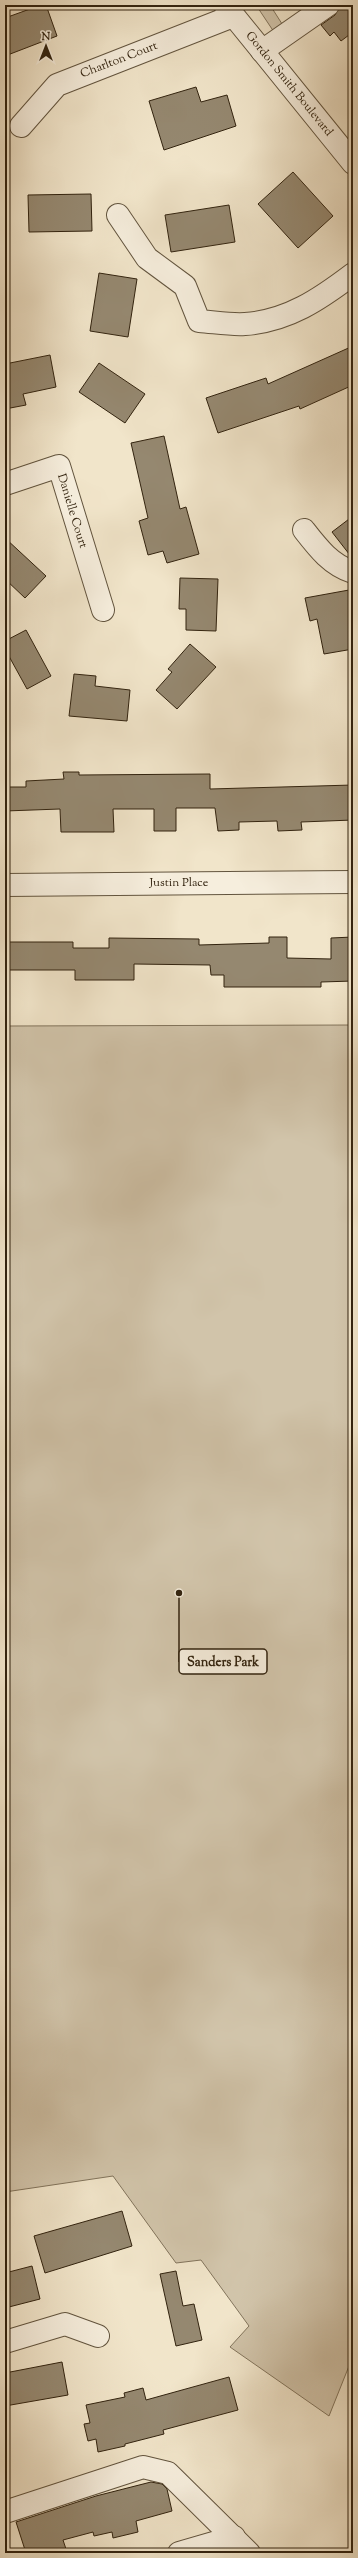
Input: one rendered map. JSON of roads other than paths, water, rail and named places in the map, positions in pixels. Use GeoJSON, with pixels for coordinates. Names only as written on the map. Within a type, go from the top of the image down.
{"type":"FeatureCollection","features":[{"type":"Feature","properties":{"kind":"street"},"geometry":{"type":"LineString","coordinates":[[262,51],[328,5]]}},
{"type":"Feature","properties":{"kind":"street","name":"Gordon Smith Boulevard"},"geometry":{"type":"LineString","coordinates":[[229,10],[353,162]]}},
{"type":"Feature","properties":{"kind":"street","name":"Charlton Court"},"geometry":{"type":"LineString","coordinates":[[21,126],[57,84],[229,10]]}},
{"type":"Feature","properties":{"kind":"street"},"geometry":{"type":"LineString","coordinates":[[118,215],[148,258],[186,286],[199,321],[246,324],[289,314],[318,301],[353,274]]}},
{"type":"Feature","properties":{"kind":"street","name":"Danielle Court"},"geometry":{"type":"LineString","coordinates":[[5,484],[59,466],[103,610]]}},
{"type":"Feature","properties":{"kind":"street"},"geometry":{"type":"LineString","coordinates":[[304,530],[319,549],[339,568],[353,572]]}},
{"type":"Feature","properties":{"kind":"street","name":"Justin Place"},"geometry":{"type":"LineString","coordinates":[[5,885],[353,882]]}},
{"type":"Feature","properties":{"kind":"street"},"geometry":{"type":"LineString","coordinates":[[5,2342],[65,2324],[98,2336]]}},
{"type":"Feature","properties":{"kind":"street"},"geometry":{"type":"LineString","coordinates":[[5,2512],[143,2467],[168,2473],[249,2553]]}},
{"type":"Feature","properties":{"kind":"street"},"geometry":{"type":"LineString","coordinates":[[179,2553],[234,2537]]}},
{"type":"Feature","properties":{"kind":"place","name":"Sanders Park"},"geometry":{"type":"Point","coordinates":[179,1593]}}]}
